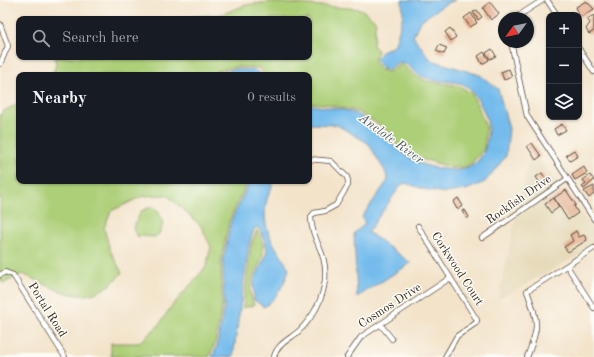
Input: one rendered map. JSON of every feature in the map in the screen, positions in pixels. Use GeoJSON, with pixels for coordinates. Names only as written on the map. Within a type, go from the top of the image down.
{"type":"FeatureCollection","features":[{"type":"Feature","properties":{"kind":"street"},"geometry":{"type":"LineString","coordinates":[[524,12],[543,0]]}},
{"type":"Feature","properties":{"kind":"street"},"geometry":{"type":"LineString","coordinates":[[547,0],[555,12]]}},
{"type":"Feature","properties":{"kind":"street"},"geometry":{"type":"LineString","coordinates":[[0,24],[8,46],[0,64]]}},
{"type":"Feature","properties":{"kind":"street"},"geometry":{"type":"LineString","coordinates":[[512,48],[527,116],[594,220]]}},
{"type":"Feature","properties":{"kind":"street"},"geometry":{"type":"LineString","coordinates":[[582,54],[594,72]]}},
{"type":"Feature","properties":{"kind":"street"},"geometry":{"type":"LineString","coordinates":[[274,357],[275,352],[280,345],[308,322],[322,295],[326,267],[324,254],[315,237],[311,217],[314,213],[332,208],[348,185],[347,177],[331,161],[312,159]]}},
{"type":"Feature","properties":{"kind":"street","name":"Rockfish Drive"},"geometry":{"type":"LineString","coordinates":[[482,238],[567,179]]}},
{"type":"Feature","properties":{"kind":"street","name":"Corkwood Court"},"geometry":{"type":"LineString","coordinates":[[418,226],[476,318],[476,323],[457,336],[445,357]]}},
{"type":"Feature","properties":{"kind":"street"},"geometry":{"type":"LineString","coordinates":[[529,356],[538,328],[536,316],[526,291],[594,248]]}},
{"type":"Feature","properties":{"kind":"street"},"geometry":{"type":"LineString","coordinates":[[567,266],[594,308]]}},
{"type":"Feature","properties":{"kind":"street","name":"Portal Road"},"geometry":{"type":"LineString","coordinates":[[0,276],[5,272],[13,275],[65,357]]}},
{"type":"Feature","properties":{"kind":"street","name":"Cosmos Drive"},"geometry":{"type":"LineString","coordinates":[[347,357],[361,337],[450,278]]}},
{"type":"Feature","properties":{"kind":"street"},"geometry":{"type":"LineString","coordinates":[[380,324],[392,339]]}},
{"type":"Feature","properties":{"kind":"shaded area"},"geometry":{"type":"Polygon","coordinates":[[[531,149],[594,231],[594,247],[498,299],[531,149]]]}},
{"type":"Feature","properties":{"kind":"green space"},"geometry":{"type":"Polygon","coordinates":[[[269,2],[361,9],[376,21],[373,45],[378,51],[374,60],[379,69],[388,72],[402,64],[414,75],[427,81],[460,86],[472,94],[486,127],[484,149],[472,163],[465,167],[452,168],[418,159],[400,148],[388,132],[378,124],[358,112],[326,104],[312,103],[312,72],[263,72],[258,68],[235,67],[215,72],[53,72],[56,66],[55,60],[312,60],[312,16],[197,16],[222,14],[246,5],[269,2]]]}},
{"type":"Feature","properties":{"kind":"green space"},"geometry":{"type":"Polygon","coordinates":[[[16,105],[16,184],[247,184],[229,221],[221,261],[222,307],[215,344],[209,357],[111,356],[111,343],[139,343],[159,325],[171,307],[206,267],[211,247],[201,226],[167,195],[143,196],[111,211],[104,228],[110,250],[122,273],[109,285],[97,292],[86,295],[74,294],[62,291],[22,274],[4,283],[0,280],[0,116],[2,112],[16,105]]]}},
{"type":"Feature","properties":{"kind":"green space"},"geometry":{"type":"Polygon","coordinates":[[[153,206],[159,213],[163,223],[160,233],[155,237],[137,236],[133,229],[141,211],[153,206]]]}},
{"type":"Feature","properties":{"kind":"green space"},"geometry":{"type":"Polygon","coordinates":[[[257,230],[262,242],[263,251],[251,284],[251,293],[254,305],[243,308],[251,245],[257,230]]]}},
{"type":"Feature","properties":{"kind":"water"},"geometry":{"type":"Polygon","coordinates":[[[402,0],[455,0],[444,5],[420,21],[413,36],[431,60],[480,75],[498,89],[509,129],[506,156],[485,182],[466,190],[445,193],[423,189],[405,183],[401,185],[368,232],[411,263],[357,297],[354,233],[365,224],[362,217],[388,180],[385,171],[368,143],[337,125],[312,124],[312,105],[339,109],[360,116],[409,157],[434,168],[462,170],[468,168],[481,157],[487,142],[488,124],[486,117],[480,103],[465,86],[460,83],[435,80],[422,76],[403,62],[397,63],[388,70],[381,67],[376,59],[383,50],[393,47],[395,44],[403,15],[402,0]]]}},
{"type":"Feature","properties":{"kind":"water"},"geometry":{"type":"Polygon","coordinates":[[[234,69],[254,70],[257,72],[221,72],[234,69]]]}},
{"type":"Feature","properties":{"kind":"water"},"geometry":{"type":"Polygon","coordinates":[[[249,184],[273,184],[267,201],[265,214],[266,223],[271,239],[289,269],[280,290],[269,303],[264,307],[254,300],[254,280],[265,259],[267,248],[258,227],[254,229],[249,245],[233,357],[212,357],[217,346],[224,307],[223,261],[231,221],[249,184]]]}},
{"type":"Feature","properties":{"kind":"building"},"geometry":{"type":"Polygon","coordinates":[[[586,1],[594,9],[582,16],[582,12],[578,12],[576,7],[586,1]]]}},
{"type":"Feature","properties":{"kind":"building"},"geometry":{"type":"Polygon","coordinates":[[[490,2],[498,15],[491,20],[483,8],[490,2]]]}},
{"type":"Feature","properties":{"kind":"building"},"geometry":{"type":"Polygon","coordinates":[[[477,10],[482,17],[478,20],[473,12],[477,10]]]}},
{"type":"Feature","properties":{"kind":"building"},"geometry":{"type":"Polygon","coordinates":[[[471,13],[477,23],[470,27],[464,18],[471,13]]]}},
{"type":"Feature","properties":{"kind":"building"},"geometry":{"type":"Polygon","coordinates":[[[594,15],[594,31],[589,34],[586,29],[590,23],[587,19],[594,15]]]}},
{"type":"Feature","properties":{"kind":"building"},"geometry":{"type":"Polygon","coordinates":[[[450,28],[456,37],[451,41],[445,32],[450,28]]]}},
{"type":"Feature","properties":{"kind":"building"},"geometry":{"type":"Polygon","coordinates":[[[439,45],[447,48],[444,54],[436,51],[439,45]]]}},
{"type":"Feature","properties":{"kind":"building"},"geometry":{"type":"Polygon","coordinates":[[[492,49],[496,56],[490,59],[486,53],[492,49]]]}},
{"type":"Feature","properties":{"kind":"building"},"geometry":{"type":"Polygon","coordinates":[[[484,52],[489,60],[482,64],[478,56],[484,52]]]}},
{"type":"Feature","properties":{"kind":"building"},"geometry":{"type":"Polygon","coordinates":[[[509,69],[512,77],[504,80],[501,72],[509,69]]]}},
{"type":"Feature","properties":{"kind":"building"},"geometry":{"type":"Polygon","coordinates":[[[562,124],[566,130],[557,135],[554,129],[562,124]]]}},
{"type":"Feature","properties":{"kind":"building"},"geometry":{"type":"Polygon","coordinates":[[[532,143],[541,156],[536,160],[527,146],[532,143]]]}},
{"type":"Feature","properties":{"kind":"building"},"geometry":{"type":"Polygon","coordinates":[[[574,150],[578,156],[570,161],[566,155],[574,150]]]}},
{"type":"Feature","properties":{"kind":"building"},"geometry":{"type":"Polygon","coordinates":[[[584,167],[587,173],[575,180],[572,175],[584,167]]]}},
{"type":"Feature","properties":{"kind":"building"},"geometry":{"type":"Polygon","coordinates":[[[542,173],[548,183],[542,186],[536,177],[542,173]]]}},
{"type":"Feature","properties":{"kind":"building"},"geometry":{"type":"Polygon","coordinates":[[[590,175],[594,180],[584,189],[582,187],[586,184],[583,180],[590,175]]]}},
{"type":"Feature","properties":{"kind":"building"},"geometry":{"type":"Polygon","coordinates":[[[594,186],[594,194],[589,198],[584,191],[594,186]]]}},
{"type":"Feature","properties":{"kind":"building"},"geometry":{"type":"Polygon","coordinates":[[[566,190],[576,205],[574,206],[578,213],[568,220],[554,198],[566,190]]]}},
{"type":"Feature","properties":{"kind":"building"},"geometry":{"type":"Polygon","coordinates":[[[458,198],[463,206],[457,209],[453,202],[458,198]]]}},
{"type":"Feature","properties":{"kind":"building"},"geometry":{"type":"Polygon","coordinates":[[[554,198],[559,207],[551,213],[545,204],[554,198]]]}},
{"type":"Feature","properties":{"kind":"building"},"geometry":{"type":"Polygon","coordinates":[[[465,210],[469,217],[467,219],[462,211],[465,210]]]}},
{"type":"Feature","properties":{"kind":"building"},"geometry":{"type":"Polygon","coordinates":[[[576,231],[579,237],[584,235],[587,240],[568,252],[564,247],[573,241],[570,235],[576,231]]]}},
{"type":"Feature","properties":{"kind":"water label","name":"Anclote River"},"geometry":{"type":"Point","coordinates":[391,139]}}]}
